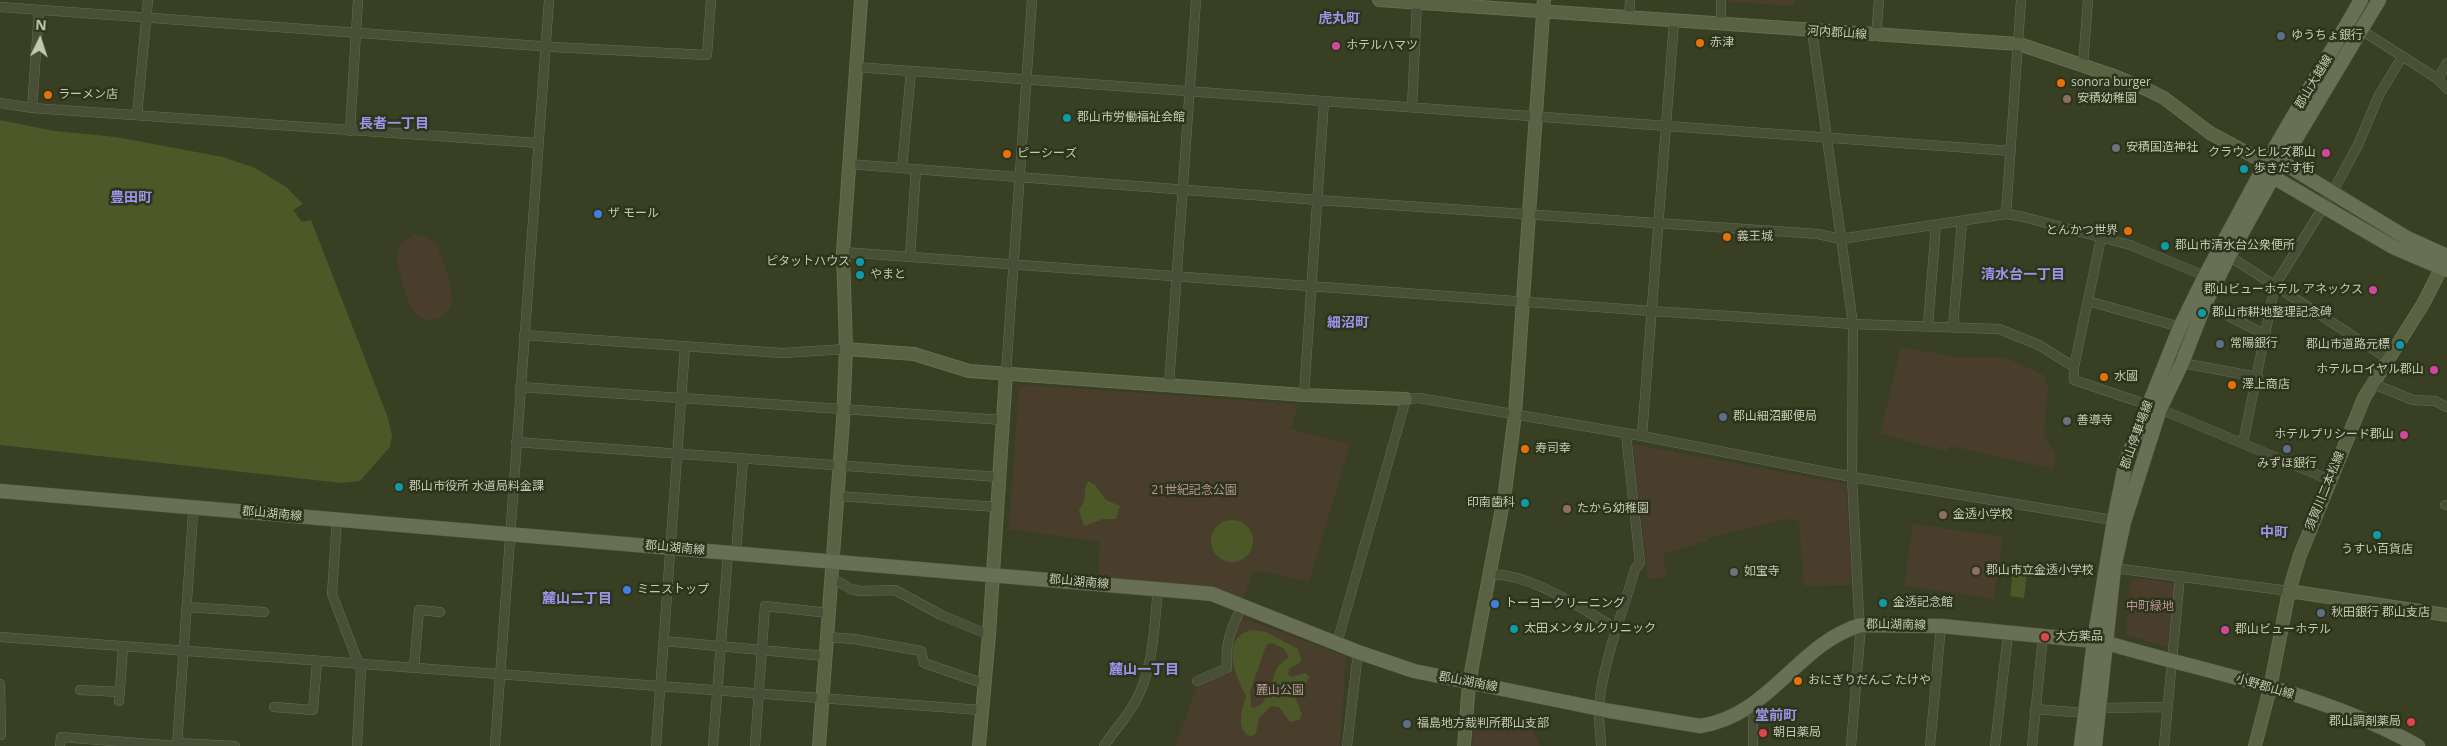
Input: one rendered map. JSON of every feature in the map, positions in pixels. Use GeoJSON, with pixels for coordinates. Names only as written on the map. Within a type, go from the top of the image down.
{"type":"FeatureCollection","features":[{"type":"Feature","properties":{"kind":"main road","name":"郡山大越線"},"geometry":{"type":"LineString","coordinates":[[2266,163],[2361,0]]}},
{"type":"Feature","properties":{"kind":"main road","name":"郡山大越線"},"geometry":{"type":"LineString","coordinates":[[2282,162],[2379,0]]}},
{"type":"Feature","properties":{"kind":"main road"},"geometry":{"type":"LineString","coordinates":[[2282,162],[2446,262],[2393,247],[2273,177],[2266,163],[2282,162]]}},
{"type":"Feature","properties":{"kind":"main road","name":"郡山停車場線"},"geometry":{"type":"LineString","coordinates":[[2081,746],[2085,713],[2101,642],[2114,568],[2126,461],[2154,407],[2182,363],[2205,304],[2229,256],[2282,162]]}},
{"type":"Feature","properties":{"kind":"main road","name":"郡山停車場線"},"geometry":{"type":"LineString","coordinates":[[2154,407],[2180,327],[2205,276],[2266,163]]}},
{"type":"Feature","properties":{"kind":"main road","name":"郡山湖南線"},"geometry":{"type":"LineString","coordinates":[[0,491],[1212,594],[1358,652],[1414,671],[1700,726],[1714,724],[1737,715],[1773,689],[1821,646],[1850,628],[1861,625],[1941,626],[2101,642]]}},
{"type":"Feature","properties":{"kind":"main road","name":"郡山停車場線"},"geometry":{"type":"LineString","coordinates":[[2094,746],[2099,708],[2101,642],[2119,521]]}},
{"type":"Feature","properties":{"kind":"main road","name":"小野郡山線"},"geometry":{"type":"LineString","coordinates":[[2101,642],[2270,688],[2365,718],[2418,746]]}},
{"type":"Feature","properties":{"kind":"street"},"geometry":{"type":"LineString","coordinates":[[138,114],[148,0]]}},
{"type":"Feature","properties":{"kind":"street"},"geometry":{"type":"LineString","coordinates":[[350,131],[358,0]]}},
{"type":"Feature","properties":{"kind":"street"},"geometry":{"type":"LineString","coordinates":[[495,746],[549,0]]}},
{"type":"Feature","properties":{"kind":"street"},"geometry":{"type":"LineString","coordinates":[[0,7],[545,46],[707,55],[711,0]]}},
{"type":"Feature","properties":{"kind":"street"},"geometry":{"type":"LineString","coordinates":[[819,746],[840,465],[846,350],[843,252],[861,0]]}},
{"type":"Feature","properties":{"kind":"street"},"geometry":{"type":"LineString","coordinates":[[979,746],[989,635],[1032,0]]}},
{"type":"Feature","properties":{"kind":"street"},"geometry":{"type":"LineString","coordinates":[[1168,385],[1196,0]]}},
{"type":"Feature","properties":{"kind":"street","name":"河内郡山線"},"geometry":{"type":"LineString","coordinates":[[1379,0],[1417,3],[1543,6],[1674,22],[2019,44],[2114,76],[2164,98],[2210,133],[2266,163]]}},
{"type":"Feature","properties":{"kind":"street"},"geometry":{"type":"LineString","coordinates":[[1629,18],[1630,0]]}},
{"type":"Feature","properties":{"kind":"street"},"geometry":{"type":"LineString","coordinates":[[1721,0],[1721,24]]}},
{"type":"Feature","properties":{"kind":"street"},"geometry":{"type":"LineString","coordinates":[[1876,36],[1879,0]]}},
{"type":"Feature","properties":{"kind":"street"},"geometry":{"type":"LineString","coordinates":[[2006,214],[2022,0]]}},
{"type":"Feature","properties":{"kind":"street"},"geometry":{"type":"LineString","coordinates":[[2083,65],[2088,0]]}},
{"type":"Feature","properties":{"kind":"street"},"geometry":{"type":"LineString","coordinates":[[1412,107],[1417,3]]}},
{"type":"Feature","properties":{"kind":"street"},"geometry":{"type":"LineString","coordinates":[[1464,746],[1469,683],[1505,492],[1514,414],[1543,6]]}},
{"type":"Feature","properties":{"kind":"street"},"geometry":{"type":"LineString","coordinates":[[32,108],[39,11]]}},
{"type":"Feature","properties":{"kind":"street"},"geometry":{"type":"LineString","coordinates":[[1642,436],[1674,22]]}},
{"type":"Feature","properties":{"kind":"street"},"geometry":{"type":"LineString","coordinates":[[2361,30],[2438,79],[2447,89]]}},
{"type":"Feature","properties":{"kind":"street"},"geometry":{"type":"LineString","coordinates":[[1812,31],[1853,324],[1852,477],[1861,625],[1851,746]]}},
{"type":"Feature","properties":{"kind":"street"},"geometry":{"type":"LineString","coordinates":[[2243,443],[2258,377],[2275,285],[2332,194],[2358,145],[2379,95],[2402,57]]}},
{"type":"Feature","properties":{"kind":"street"},"geometry":{"type":"LineString","coordinates":[[2438,79],[2447,63]]}},
{"type":"Feature","properties":{"kind":"street"},"geometry":{"type":"LineString","coordinates":[[856,67],[2011,151]]}},
{"type":"Feature","properties":{"kind":"street"},"geometry":{"type":"LineString","coordinates":[[902,168],[910,71]]}},
{"type":"Feature","properties":{"kind":"street"},"geometry":{"type":"LineString","coordinates":[[1304,395],[1324,101]]}},
{"type":"Feature","properties":{"kind":"street"},"geometry":{"type":"LineString","coordinates":[[0,103],[32,108],[538,143]]}},
{"type":"Feature","properties":{"kind":"street"},"geometry":{"type":"LineString","coordinates":[[848,164],[1318,200],[1818,234],[1840,239],[2006,214],[2130,245],[2205,276]]}},
{"type":"Feature","properties":{"kind":"street"},"geometry":{"type":"LineString","coordinates":[[910,256],[916,169]]}},
{"type":"Feature","properties":{"kind":"street"},"geometry":{"type":"LineString","coordinates":[[1953,327],[1962,221]]}},
{"type":"Feature","properties":{"kind":"street"},"geometry":{"type":"LineString","coordinates":[[1928,326],[1936,225]]}},
{"type":"Feature","properties":{"kind":"street"},"geometry":{"type":"LineString","coordinates":[[2101,238],[2074,367],[2074,380],[2154,407],[2330,480]]}},
{"type":"Feature","properties":{"kind":"street"},"geometry":{"type":"LineString","coordinates":[[843,252],[1652,311],[1853,324],[1999,329],[2039,345],[2074,367]]}},
{"type":"Feature","properties":{"kind":"street"},"geometry":{"type":"LineString","coordinates":[[2229,256],[2387,358]]}},
{"type":"Feature","properties":{"kind":"street","name":"須賀川二本松線"},"geometry":{"type":"LineString","coordinates":[[2255,746],[2270,688],[2289,590],[2300,555],[2353,421],[2372,382],[2423,304],[2446,262]]}},
{"type":"Feature","properties":{"kind":"street"},"geometry":{"type":"LineString","coordinates":[[2088,301],[2180,327]]}},
{"type":"Feature","properties":{"kind":"street"},"geometry":{"type":"LineString","coordinates":[[2205,304],[2266,335]]}},
{"type":"Feature","properties":{"kind":"street"},"geometry":{"type":"LineString","coordinates":[[524,335],[782,353],[846,350],[914,354],[969,371],[1304,395],[1419,398],[1642,436],[1852,477],[2119,521]]}},
{"type":"Feature","properties":{"kind":"street"},"geometry":{"type":"LineString","coordinates":[[656,746],[662,686],[685,347]]}},
{"type":"Feature","properties":{"kind":"street"},"geometry":{"type":"LineString","coordinates":[[2182,363],[2258,377]]}},
{"type":"Feature","properties":{"kind":"street"},"geometry":{"type":"LineString","coordinates":[[2372,382],[2413,400],[2435,401],[2447,407]]}},
{"type":"Feature","properties":{"kind":"street"},"geometry":{"type":"LineString","coordinates":[[520,387],[1003,420]]}},
{"type":"Feature","properties":{"kind":"street"},"geometry":{"type":"LineString","coordinates":[[1337,643],[1406,399]]}},
{"type":"Feature","properties":{"kind":"street"},"geometry":{"type":"LineString","coordinates":[[1601,746],[1599,708],[1617,629],[1636,569],[1640,563],[1626,434]]}},
{"type":"Feature","properties":{"kind":"street"},"geometry":{"type":"LineString","coordinates":[[516,442],[999,477]]}},
{"type":"Feature","properties":{"kind":"street"},"geometry":{"type":"LineString","coordinates":[[713,746],[720,646],[743,459]]}},
{"type":"Feature","properties":{"kind":"street"},"geometry":{"type":"LineString","coordinates":[[837,496],[997,507]]}},
{"type":"Feature","properties":{"kind":"street"},"geometry":{"type":"LineString","coordinates":[[178,745],[195,507]]}},
{"type":"Feature","properties":{"kind":"street"},"geometry":{"type":"LineString","coordinates":[[337,519],[332,594],[362,676],[357,746]]}},
{"type":"Feature","properties":{"kind":"street"},"geometry":{"type":"LineString","coordinates":[[2114,568],[2289,590],[2447,615]]}},
{"type":"Feature","properties":{"kind":"street"},"geometry":{"type":"LineString","coordinates":[[1490,574],[1509,576],[1530,582],[1617,629]]}},
{"type":"Feature","properties":{"kind":"street"},"geometry":{"type":"LineString","coordinates":[[2164,746],[2170,662],[2180,576]]}},
{"type":"Feature","properties":{"kind":"street"},"geometry":{"type":"LineString","coordinates":[[831,582],[839,582],[851,589],[860,591],[895,590],[941,615],[989,635]]}},
{"type":"Feature","properties":{"kind":"street"},"geometry":{"type":"LineString","coordinates":[[1104,746],[1121,725],[1136,701],[1144,682],[1150,658],[1158,589]]}},
{"type":"Feature","properties":{"kind":"street"},"geometry":{"type":"LineString","coordinates":[[755,746],[765,606],[829,613]]}},
{"type":"Feature","properties":{"kind":"street"},"geometry":{"type":"LineString","coordinates":[[1197,681],[1227,668],[1226,649],[1228,635],[1242,606]]}},
{"type":"Feature","properties":{"kind":"street"},"geometry":{"type":"LineString","coordinates":[[187,607],[264,612]]}},
{"type":"Feature","properties":{"kind":"street"},"geometry":{"type":"LineString","coordinates":[[414,668],[419,610],[440,612]]}},
{"type":"Feature","properties":{"kind":"street"},"geometry":{"type":"LineString","coordinates":[[1930,746],[1941,626]]}},
{"type":"Feature","properties":{"kind":"street"},"geometry":{"type":"LineString","coordinates":[[1995,746],[2008,634]]}},
{"type":"Feature","properties":{"kind":"street"},"geometry":{"type":"LineString","coordinates":[[2032,746],[2043,636]]}},
{"type":"Feature","properties":{"kind":"street"},"geometry":{"type":"LineString","coordinates":[[827,637],[854,639],[921,651],[924,663],[985,684]]}},
{"type":"Feature","properties":{"kind":"street"},"geometry":{"type":"LineString","coordinates":[[0,638],[981,710]]}},
{"type":"Feature","properties":{"kind":"street"},"geometry":{"type":"LineString","coordinates":[[665,641],[825,656]]}},
{"type":"Feature","properties":{"kind":"street"},"geometry":{"type":"LineString","coordinates":[[80,690],[120,696],[123,648]]}},
{"type":"Feature","properties":{"kind":"street"},"geometry":{"type":"LineString","coordinates":[[1347,746],[1358,652]]}},
{"type":"Feature","properties":{"kind":"street"},"geometry":{"type":"LineString","coordinates":[[274,707],[313,710],[317,662]]}},
{"type":"Feature","properties":{"kind":"street"},"geometry":{"type":"LineString","coordinates":[[0,684],[1,735]]}},
{"type":"Feature","properties":{"kind":"street"},"geometry":{"type":"LineString","coordinates":[[1753,704],[1753,746]]}},
{"type":"Feature","properties":{"kind":"street"},"geometry":{"type":"LineString","coordinates":[[2099,708],[2167,707]]}},
{"type":"Feature","properties":{"kind":"street"},"geometry":{"type":"LineString","coordinates":[[2036,709],[2085,713]]}},
{"type":"Feature","properties":{"kind":"street"},"geometry":{"type":"LineString","coordinates":[[60,746],[61,737],[178,745],[235,746]]}},
{"type":"Feature","properties":{"kind":"green space"},"geometry":{"type":"Polygon","coordinates":[[[1727,0],[1795,0],[1795,6],[1727,2],[1727,0]]]}},
{"type":"Feature","properties":{"kind":"green space"},"geometry":{"type":"Polygon","coordinates":[[[414,235],[422,235],[436,243],[451,285],[451,305],[449,310],[440,318],[429,320],[418,316],[411,307],[404,290],[399,272],[398,251],[401,244],[414,235]]]}},
{"type":"Feature","properties":{"kind":"green space"},"geometry":{"type":"Polygon","coordinates":[[[1901,347],[1957,357],[2004,357],[2044,375],[2048,388],[2044,435],[2056,456],[2054,469],[1950,446],[1946,451],[1880,434],[1901,347]]]}},
{"type":"Feature","properties":{"kind":"green space","name":"21世紀記念公園"},"geometry":{"type":"Polygon","coordinates":[[[1024,385],[1298,404],[1291,429],[1350,444],[1309,582],[1254,570],[1243,600],[1207,586],[1098,577],[1100,542],[1009,529],[1019,388],[1024,385]]]}},
{"type":"Feature","properties":{"kind":"green space"},"geometry":{"type":"Polygon","coordinates":[[[1633,444],[1846,484],[1852,585],[1804,586],[1799,521],[1788,519],[1712,537],[1706,541],[1663,554],[1667,576],[1648,580],[1633,444]]]}},
{"type":"Feature","properties":{"kind":"green space"},"geometry":{"type":"Polygon","coordinates":[[[1913,524],[2003,537],[1994,599],[1904,586],[1913,524]]]}},
{"type":"Feature","properties":{"kind":"green space","name":"中町緑地"},"geometry":{"type":"Polygon","coordinates":[[[2135,578],[2176,583],[2167,647],[2126,635],[2130,583],[2135,578]]]}},
{"type":"Feature","properties":{"kind":"green space","name":"麓山公園"},"geometry":{"type":"Polygon","coordinates":[[[1240,617],[1346,656],[1340,746],[1175,746],[1198,684],[1230,668],[1229,649],[1240,617]]]}},
{"type":"Feature","properties":{"kind":"green space"},"geometry":{"type":"Polygon","coordinates":[[[1475,717],[1532,728],[1540,746],[1472,746],[1475,717]]]}},
{"type":"Feature","properties":{"kind":"shaded area"},"geometry":{"type":"Polygon","coordinates":[[[0,120],[55,131],[116,137],[223,157],[255,168],[286,187],[303,204],[293,210],[302,222],[311,220],[388,418],[392,436],[390,447],[360,481],[341,483],[0,445],[0,120]]]}},
{"type":"Feature","properties":{"kind":"shaded area"},"geometry":{"type":"Polygon","coordinates":[[[1088,481],[1095,485],[1106,500],[1120,506],[1116,519],[1103,519],[1084,526],[1079,510],[1088,481]]]}},
{"type":"Feature","properties":{"kind":"shaded area"},"geometry":{"type":"Polygon","coordinates":[[[1236,520],[1244,523],[1250,529],[1253,541],[1250,553],[1244,559],[1228,562],[1220,559],[1214,553],[1211,537],[1214,529],[1220,523],[1236,520]]]}},
{"type":"Feature","properties":{"kind":"shaded area"},"geometry":{"type":"Polygon","coordinates":[[[2014,562],[2028,564],[2024,598],[2010,596],[2014,562]]]}},
{"type":"Feature","properties":{"kind":"shaded area"},"geometry":{"type":"Polygon","coordinates":[[[1252,630],[1266,632],[1298,649],[1301,659],[1300,663],[1289,669],[1288,674],[1291,677],[1305,673],[1310,677],[1295,697],[1302,714],[1300,720],[1290,722],[1279,707],[1271,706],[1259,718],[1256,733],[1251,737],[1243,730],[1241,719],[1246,696],[1238,679],[1233,659],[1233,649],[1236,641],[1242,634],[1252,630]],[[1273,643],[1267,644],[1250,692],[1251,706],[1254,708],[1263,703],[1278,666],[1289,657],[1284,649],[1273,643]]]}},
{"type":"Feature","properties":{"kind":"place","name":"ゆうちょ銀行"},"geometry":{"type":"Point","coordinates":[2281,36]}},
{"type":"Feature","properties":{"kind":"place","name":"赤津"},"geometry":{"type":"Point","coordinates":[1700,43]}},
{"type":"Feature","properties":{"kind":"place","name":"ホテルハマツ"},"geometry":{"type":"Point","coordinates":[1336,46]}},
{"type":"Feature","properties":{"kind":"place","name":"sonora burger"},"geometry":{"type":"Point","coordinates":[2061,83]}},
{"type":"Feature","properties":{"kind":"place","name":"ラーメン店"},"geometry":{"type":"Point","coordinates":[48,95]}},
{"type":"Feature","properties":{"kind":"place","name":"安積幼稚園"},"geometry":{"type":"Point","coordinates":[2067,99]}},
{"type":"Feature","properties":{"kind":"place","name":"郡山市労働福祉会館"},"geometry":{"type":"Point","coordinates":[1067,118]}},
{"type":"Feature","properties":{"kind":"place","name":"安積国造神社"},"geometry":{"type":"Point","coordinates":[2116,148]}},
{"type":"Feature","properties":{"kind":"place","name":"クラウンヒルズ郡山"},"geometry":{"type":"Point","coordinates":[2326,153]}},
{"type":"Feature","properties":{"kind":"place","name":"ピーシーズ"},"geometry":{"type":"Point","coordinates":[1007,154]}},
{"type":"Feature","properties":{"kind":"place","name":"歩きだす街"},"geometry":{"type":"Point","coordinates":[2244,169]}},
{"type":"Feature","properties":{"kind":"place","name":"ザ モール"},"geometry":{"type":"Point","coordinates":[598,214]}},
{"type":"Feature","properties":{"kind":"place","name":"とんかつ世界"},"geometry":{"type":"Point","coordinates":[2128,231]}},
{"type":"Feature","properties":{"kind":"place","name":"義王城"},"geometry":{"type":"Point","coordinates":[1727,237]}},
{"type":"Feature","properties":{"kind":"place","name":"郡山市清水台公衆便所"},"geometry":{"type":"Point","coordinates":[2165,246]}},
{"type":"Feature","properties":{"kind":"place","name":"ピタットハウス"},"geometry":{"type":"Point","coordinates":[860,262]}},
{"type":"Feature","properties":{"kind":"place","name":"やまと"},"geometry":{"type":"Point","coordinates":[860,275]}},
{"type":"Feature","properties":{"kind":"place","name":"郡山ビューホテル アネックス"},"geometry":{"type":"Point","coordinates":[2373,290]}},
{"type":"Feature","properties":{"kind":"place","name":"郡山市耕地整理記念碑"},"geometry":{"type":"Point","coordinates":[2202,313]}},
{"type":"Feature","properties":{"kind":"place","name":"常陽銀行"},"geometry":{"type":"Point","coordinates":[2220,344]}},
{"type":"Feature","properties":{"kind":"place","name":"郡山市道路元標"},"geometry":{"type":"Point","coordinates":[2400,345]}},
{"type":"Feature","properties":{"kind":"place","name":"ホテルロイヤル郡山"},"geometry":{"type":"Point","coordinates":[2434,370]}},
{"type":"Feature","properties":{"kind":"place","name":"水國"},"geometry":{"type":"Point","coordinates":[2104,377]}},
{"type":"Feature","properties":{"kind":"place","name":"澤上商店"},"geometry":{"type":"Point","coordinates":[2232,385]}},
{"type":"Feature","properties":{"kind":"place","name":"郡山細沼郵便局"},"geometry":{"type":"Point","coordinates":[1723,417]}},
{"type":"Feature","properties":{"kind":"place","name":"善導寺"},"geometry":{"type":"Point","coordinates":[2067,421]}},
{"type":"Feature","properties":{"kind":"place","name":"ホテルプリシード郡山"},"geometry":{"type":"Point","coordinates":[2404,435]}},
{"type":"Feature","properties":{"kind":"place","name":"寿司幸"},"geometry":{"type":"Point","coordinates":[1525,449]}},
{"type":"Feature","properties":{"kind":"place","name":"みずほ銀行"},"geometry":{"type":"Point","coordinates":[2287,449]}},
{"type":"Feature","properties":{"kind":"place","name":"郡山市役所 水道局料金課"},"geometry":{"type":"Point","coordinates":[399,487]}},
{"type":"Feature","properties":{"kind":"place","name":"印南歯科"},"geometry":{"type":"Point","coordinates":[1525,503]}},
{"type":"Feature","properties":{"kind":"place","name":"たから幼稚園"},"geometry":{"type":"Point","coordinates":[1567,509]}},
{"type":"Feature","properties":{"kind":"place","name":"金透小学校"},"geometry":{"type":"Point","coordinates":[1943,515]}},
{"type":"Feature","properties":{"kind":"place","name":"うすい百貨店"},"geometry":{"type":"Point","coordinates":[2377,535]}},
{"type":"Feature","properties":{"kind":"place","name":"郡山市立金透小学校"},"geometry":{"type":"Point","coordinates":[1976,571]}},
{"type":"Feature","properties":{"kind":"place","name":"如宝寺"},"geometry":{"type":"Point","coordinates":[1734,572]}},
{"type":"Feature","properties":{"kind":"place","name":"ミニストップ"},"geometry":{"type":"Point","coordinates":[627,590]}},
{"type":"Feature","properties":{"kind":"place","name":"金透記念館"},"geometry":{"type":"Point","coordinates":[1883,603]}},
{"type":"Feature","properties":{"kind":"place","name":"トーヨークリーニング"},"geometry":{"type":"Point","coordinates":[1495,604]}},
{"type":"Feature","properties":{"kind":"place","name":"秋田銀行 郡山支店"},"geometry":{"type":"Point","coordinates":[2321,613]}},
{"type":"Feature","properties":{"kind":"place","name":"太田メンタルクリニック"},"geometry":{"type":"Point","coordinates":[1514,629]}},
{"type":"Feature","properties":{"kind":"place","name":"郡山ビューホテル"},"geometry":{"type":"Point","coordinates":[2225,630]}},
{"type":"Feature","properties":{"kind":"place","name":"大方薬品"},"geometry":{"type":"Point","coordinates":[2045,637]}},
{"type":"Feature","properties":{"kind":"place","name":"おにぎりだんご たけや"},"geometry":{"type":"Point","coordinates":[1798,681]}},
{"type":"Feature","properties":{"kind":"place","name":"郡山調剤薬局"},"geometry":{"type":"Point","coordinates":[2411,722]}},
{"type":"Feature","properties":{"kind":"place","name":"福島地方裁判所郡山支部"},"geometry":{"type":"Point","coordinates":[1407,724]}},
{"type":"Feature","properties":{"kind":"place","name":"朝日薬局"},"geometry":{"type":"Point","coordinates":[1763,733]}},
{"type":"Feature","properties":{"kind":"district","name":"虎丸町"},"geometry":{"type":"Point","coordinates":[1339,19]}},
{"type":"Feature","properties":{"kind":"district","name":"長者一丁目"},"geometry":{"type":"Point","coordinates":[394,124]}},
{"type":"Feature","properties":{"kind":"district","name":"豊田町"},"geometry":{"type":"Point","coordinates":[131,198]}},
{"type":"Feature","properties":{"kind":"district","name":"清水台一丁目"},"geometry":{"type":"Point","coordinates":[2023,275]}},
{"type":"Feature","properties":{"kind":"district","name":"細沼町"},"geometry":{"type":"Point","coordinates":[1348,323]}},
{"type":"Feature","properties":{"kind":"district","name":"中町"},"geometry":{"type":"Point","coordinates":[2274,533]}},
{"type":"Feature","properties":{"kind":"district","name":"麓山二丁目"},"geometry":{"type":"Point","coordinates":[577,599]}},
{"type":"Feature","properties":{"kind":"district","name":"麓山一丁目"},"geometry":{"type":"Point","coordinates":[1144,670]}},
{"type":"Feature","properties":{"kind":"district","name":"堂前町"},"geometry":{"type":"Point","coordinates":[1776,716]}}]}
